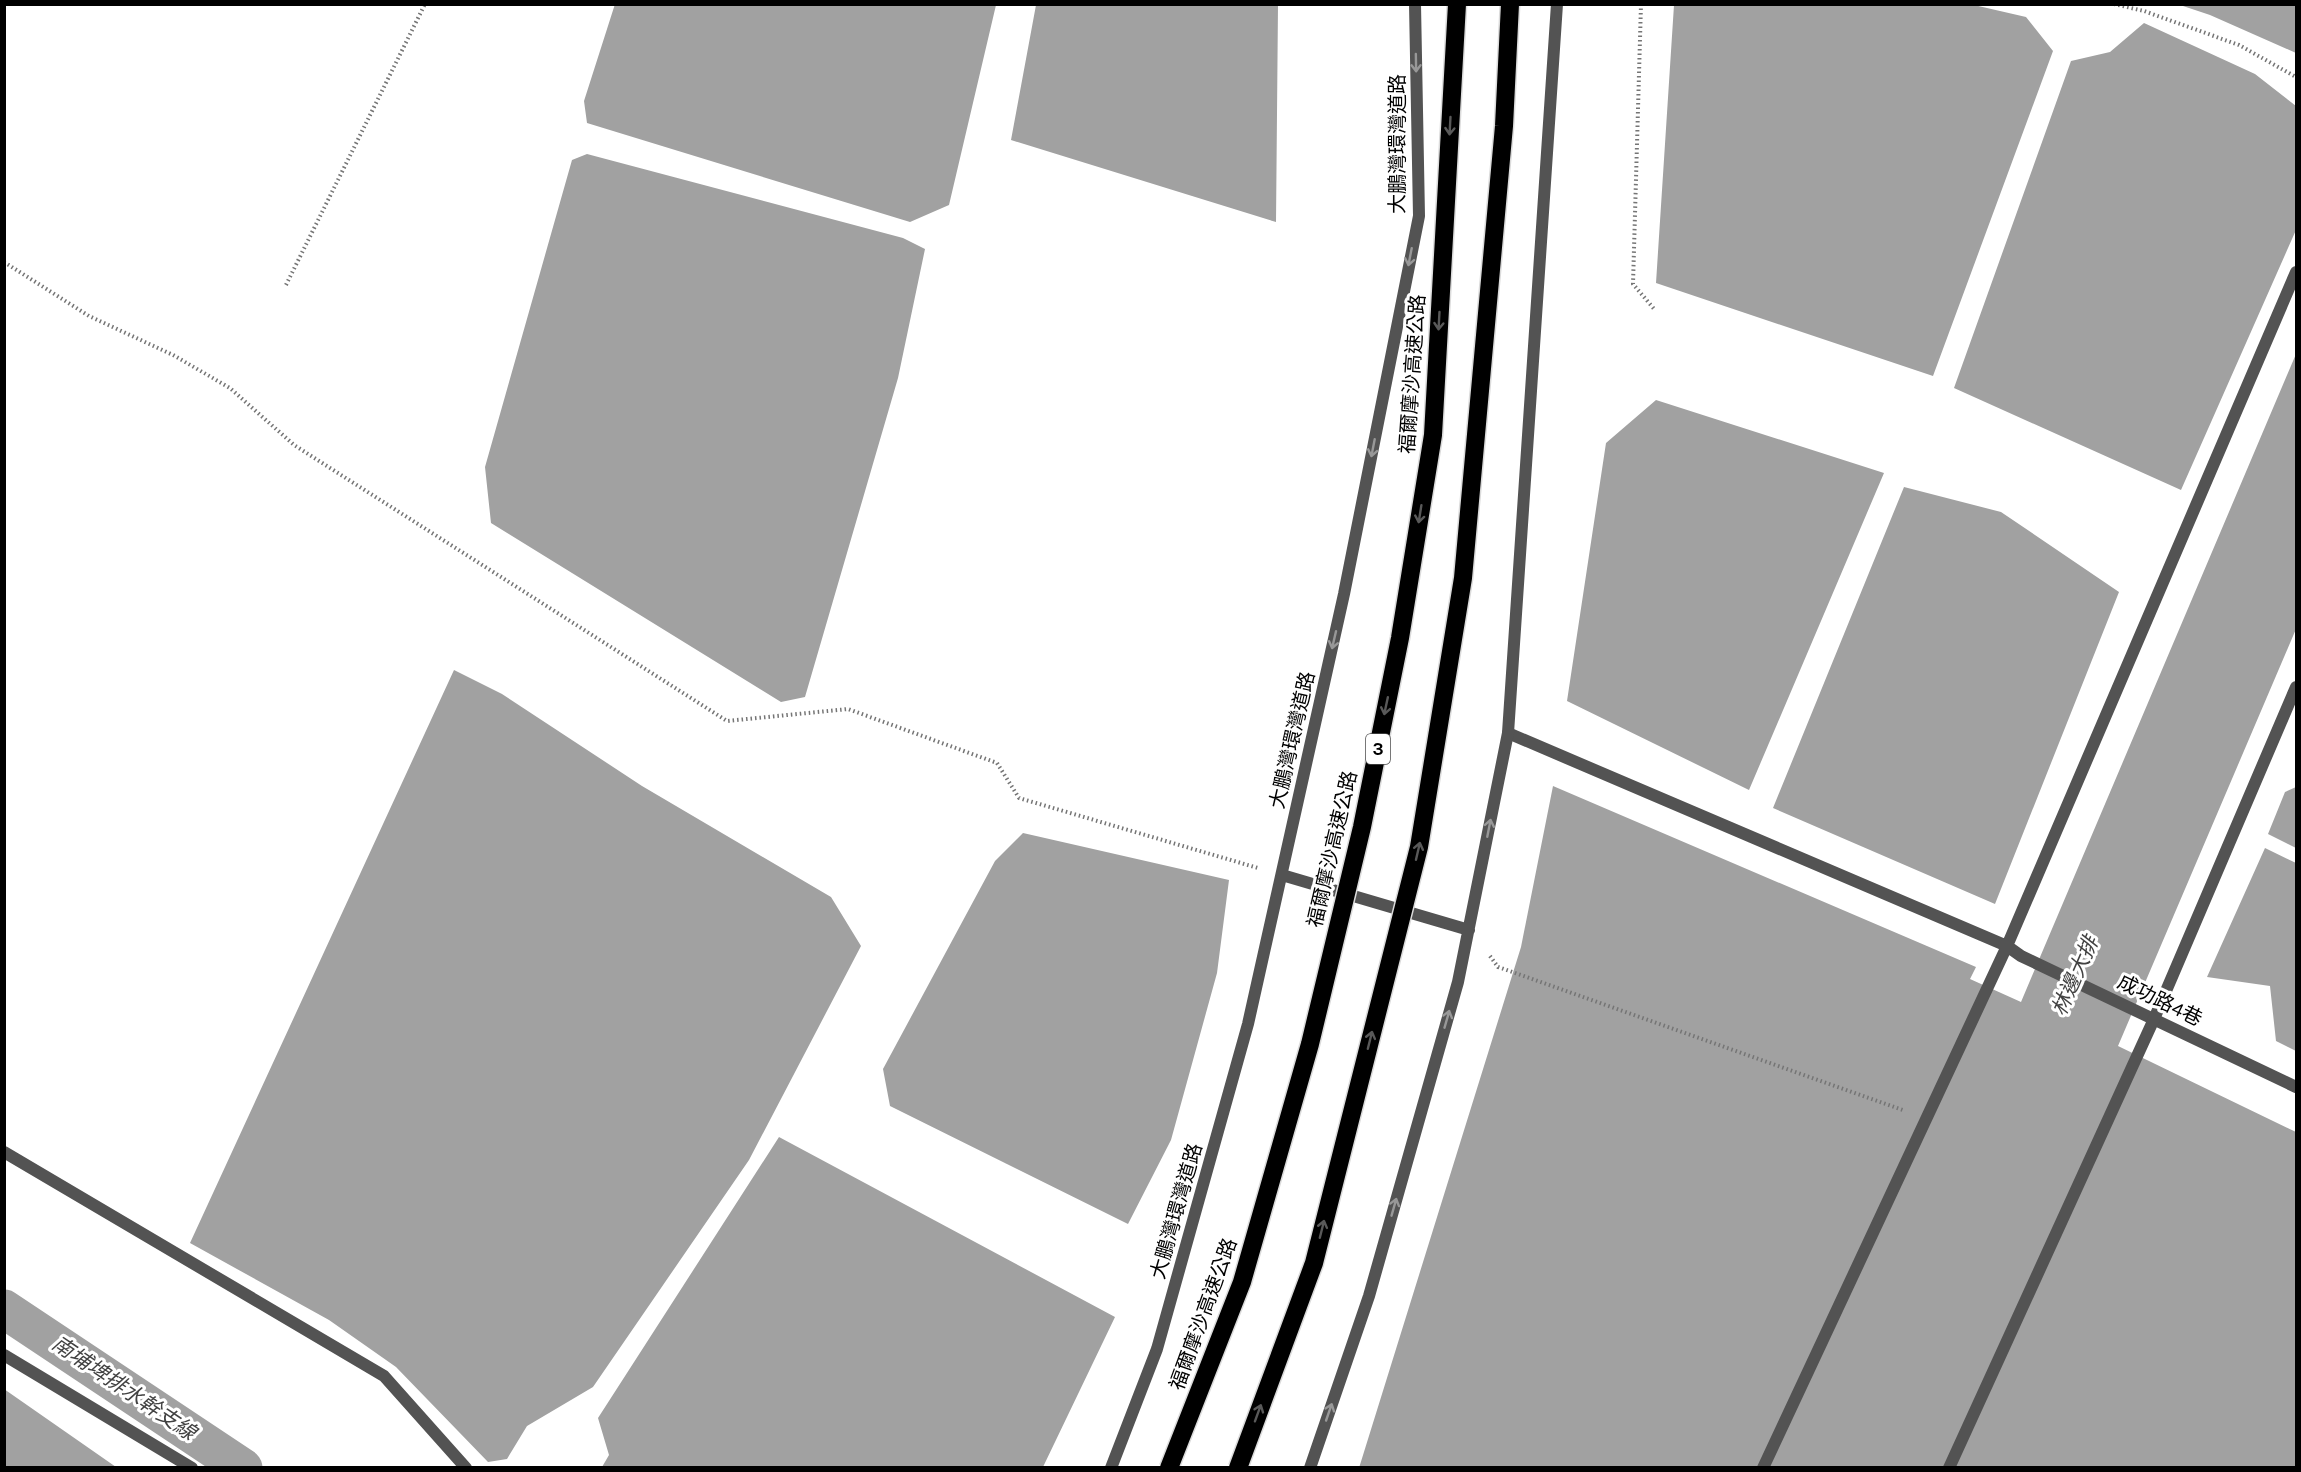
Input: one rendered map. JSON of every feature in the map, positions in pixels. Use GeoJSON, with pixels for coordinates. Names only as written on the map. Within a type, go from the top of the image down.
{"type":"FeatureCollection","features":[{"type":"Feature","properties":{"kind":"highway","name":"福爾摩沙高速公路"},"geometry":{"type":"LineString","coordinates":[[1169,1467],[1242,1282],[1307,1056],[1362,827],[1400,638],[1433,435],[1457,4]]}},
{"type":"Feature","properties":{"kind":"highway"},"geometry":{"type":"LineString","coordinates":[[1238,1467],[1314,1263],[1419,847],[1463,578],[1504,126],[1510,4]]}},
{"type":"Feature","properties":{"kind":"street","name":"大鵬灣環灣道路"},"geometry":{"type":"LineString","coordinates":[[1111,1467],[1157,1348],[1248,1024],[1344,594],[1419,216],[1415,4]]}},
{"type":"Feature","properties":{"kind":"street"},"geometry":{"type":"LineString","coordinates":[[1310,1467],[1369,1296],[1458,982],[1508,733],[1557,4]]}},
{"type":"Feature","properties":{"kind":"street"},"geometry":{"type":"LineString","coordinates":[[1763,1467],[2007,946],[2296,272]]}},
{"type":"Feature","properties":{"kind":"street"},"geometry":{"type":"LineString","coordinates":[[1949,1467],[2154,1019],[2296,687]]}},
{"type":"Feature","properties":{"kind":"street","name":"成功路4巷"},"geometry":{"type":"LineString","coordinates":[[1508,733],[2007,946],[2021,956],[2296,1087]]}},
{"type":"Feature","properties":{"kind":"street"},"geometry":{"type":"LineString","coordinates":[[1282,875],[1468,930]]}},
{"type":"Feature","properties":{"kind":"street"},"geometry":{"type":"LineString","coordinates":[[4,1152],[384,1376],[466,1467]]}},
{"type":"Feature","properties":{"kind":"street"},"geometry":{"type":"LineString","coordinates":[[4,1355],[192,1467]]}},
{"type":"Feature","properties":{"kind":"path"},"geometry":{"type":"LineString","coordinates":[[286,285],[425,4]]}},
{"type":"Feature","properties":{"kind":"path"},"geometry":{"type":"LineString","coordinates":[[1641,4],[1633,284],[1655,310]]}},
{"type":"Feature","properties":{"kind":"path"},"geometry":{"type":"LineString","coordinates":[[2114,4],[2144,11],[2239,45],[2296,77]]}},
{"type":"Feature","properties":{"kind":"path"},"geometry":{"type":"LineString","coordinates":[[4,262],[89,316],[173,354],[230,388],[294,445],[726,721],[848,709],[997,763],[1019,798],[1282,875]]}},
{"type":"Feature","properties":{"kind":"path"},"geometry":{"type":"LineString","coordinates":[[1468,930],[1498,967],[1927,1119]]}},
{"type":"Feature","properties":{"kind":"water"},"geometry":{"type":"Polygon","coordinates":[[[615,4],[996,5],[949,205],[910,222],[587,123],[584,101],[615,4]]]}},
{"type":"Feature","properties":{"kind":"water"},"geometry":{"type":"Polygon","coordinates":[[[1036,5],[1278,5],[1276,222],[1011,140],[1036,5]]]}},
{"type":"Feature","properties":{"kind":"water"},"geometry":{"type":"Polygon","coordinates":[[[1674,5],[1974,5],[2026,17],[2053,51],[1933,376],[1656,283],[1674,5]]]}},
{"type":"Feature","properties":{"kind":"water"},"geometry":{"type":"Polygon","coordinates":[[[2180,5],[2296,5],[2296,53],[2210,15],[2180,5]]]}},
{"type":"Feature","properties":{"kind":"water"},"geometry":{"type":"Polygon","coordinates":[[[2144,23],[2255,74],[2296,106],[2296,230],[2181,490],[1954,388],[2071,61],[2110,52],[2144,23]]]}},
{"type":"Feature","properties":{"kind":"water"},"geometry":{"type":"Polygon","coordinates":[[[587,154],[903,238],[925,249],[898,378],[805,697],[781,702],[491,523],[485,467],[572,160],[587,154]]]}},
{"type":"Feature","properties":{"kind":"water","name":"林邊大排"},"geometry":{"type":"Polygon","coordinates":[[[2296,354],[2296,629],[2118,1046],[2296,1132],[2296,1467],[1359,1468],[1521,947],[1553,786],[1976,967],[1970,979],[2021,1002],[2296,354]]]}},
{"type":"Feature","properties":{"kind":"water"},"geometry":{"type":"Polygon","coordinates":[[[1656,400],[1884,473],[1749,790],[1567,701],[1606,443],[1656,400]]]}},
{"type":"Feature","properties":{"kind":"water"},"geometry":{"type":"Polygon","coordinates":[[[1904,487],[2001,512],[2119,592],[1995,904],[1773,808],[1904,487]]]}},
{"type":"Feature","properties":{"kind":"water"},"geometry":{"type":"Polygon","coordinates":[[[454,670],[502,694],[642,786],[831,897],[861,946],[749,1160],[593,1387],[527,1426],[507,1459],[488,1462],[396,1367],[329,1320],[190,1243],[454,670]]]}},
{"type":"Feature","properties":{"kind":"water"},"geometry":{"type":"Polygon","coordinates":[[[2296,787],[2296,848],[2268,834],[2285,792],[2296,787]]]}},
{"type":"Feature","properties":{"kind":"water"},"geometry":{"type":"Polygon","coordinates":[[[1023,833],[1229,880],[1217,973],[1171,1140],[1128,1224],[890,1106],[883,1069],[995,861],[1023,833]]]}},
{"type":"Feature","properties":{"kind":"water"},"geometry":{"type":"Polygon","coordinates":[[[2265,848],[2296,863],[2296,1051],[2276,1041],[2270,986],[2207,977],[2265,848]]]}},
{"type":"Feature","properties":{"kind":"water"},"geometry":{"type":"Polygon","coordinates":[[[779,1137],[1115,1317],[1043,1467],[602,1467],[609,1455],[598,1418],[779,1137]]]}},
{"type":"Feature","properties":{"kind":"water"},"geometry":{"type":"Polygon","coordinates":[[[4,1389],[116,1467],[5,1467],[4,1389]]]}},
{"type":"Feature","properties":{"kind":"waterway","name":"南埔埤排水幹支線"},"geometry":{"type":"LineString","coordinates":[[4,1309],[243,1468]]}}]}
